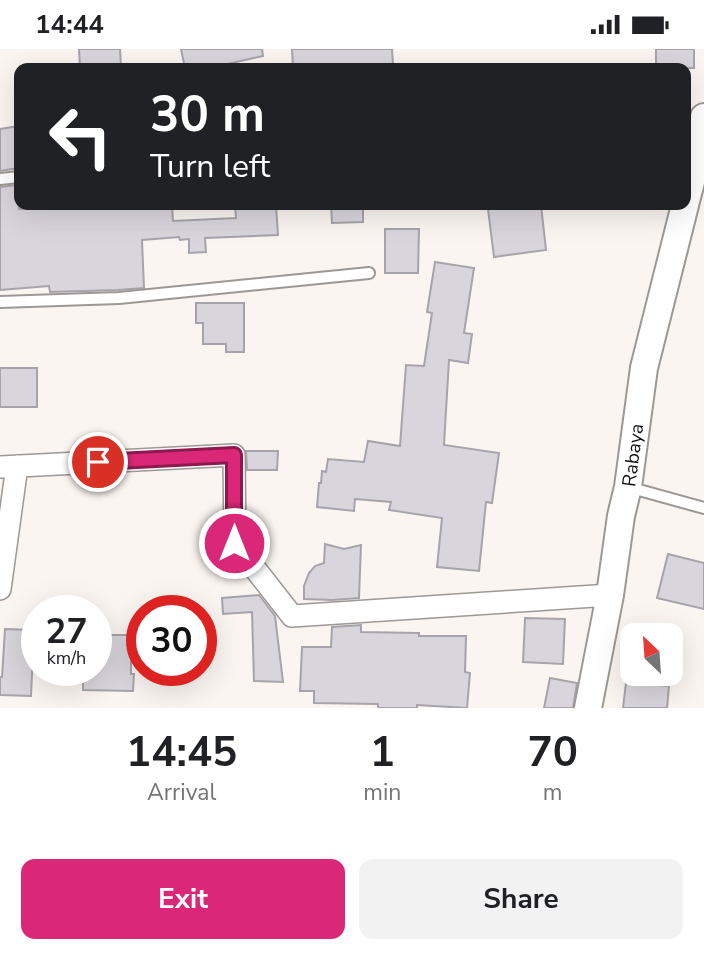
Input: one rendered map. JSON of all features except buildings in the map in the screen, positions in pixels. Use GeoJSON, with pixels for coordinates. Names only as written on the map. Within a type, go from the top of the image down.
{"type":"FeatureCollection","features":[{"type":"Feature","properties":{"kind":"street","name":"Rabaya"},"geometry":{"type":"LineString","coordinates":[[691,182],[704,117]]}},
{"type":"Feature","properties":{"kind":"street","name":"Rabaya"},"geometry":{"type":"LineString","coordinates":[[588,708],[628,487],[644,368],[684,210]]}},
{"type":"Feature","properties":{"kind":"street"},"geometry":{"type":"LineString","coordinates":[[0,589],[8,467],[234,455],[234,543],[292,615],[610,595]]}},
{"type":"Feature","properties":{"kind":"lane"},"geometry":{"type":"LineString","coordinates":[[0,302],[119,298],[369,273]]}},
{"type":"Feature","properties":{"kind":"lane"},"geometry":{"type":"LineString","coordinates":[[628,487],[704,508]]}},
{"type":"Feature","properties":{"kind":"route"},"geometry":{"type":"LineString","coordinates":[[98,462],[234,455],[234,543]]}}]}
